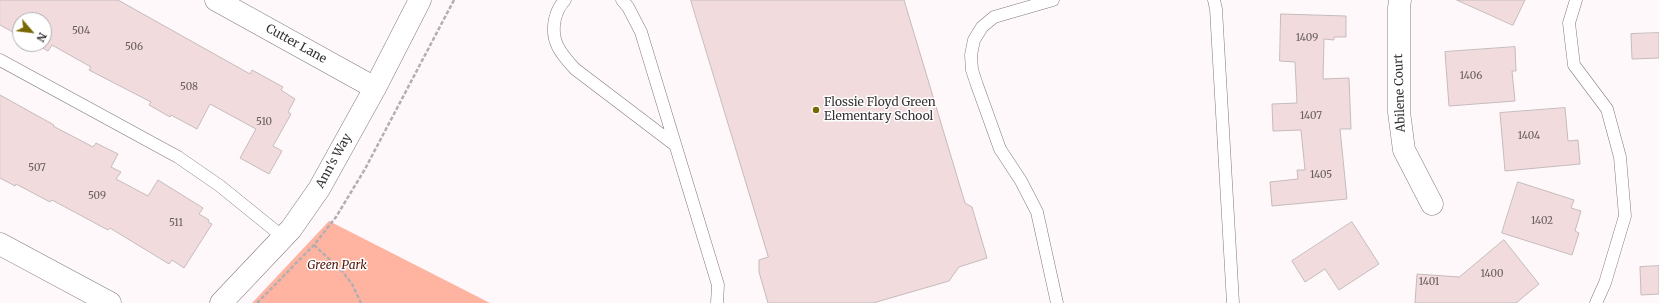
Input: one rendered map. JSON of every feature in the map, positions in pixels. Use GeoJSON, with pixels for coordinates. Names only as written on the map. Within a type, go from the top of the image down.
{"type":"FeatureCollection","features":[{"type":"Feature","properties":{"kind":"street","name":"Cutter Lane"},"geometry":{"type":"LineString","coordinates":[[216,0],[375,88]]}},
{"type":"Feature","properties":{"kind":"street","name":"Ann's Way"},"geometry":{"type":"LineString","coordinates":[[221,303],[283,237],[319,189],[375,88],[420,0]]}},
{"type":"Feature","properties":{"kind":"street","name":"Abilene Court"},"geometry":{"type":"LineString","coordinates":[[1400,0],[1399,112],[1404,150],[1432,204]]}},
{"type":"Feature","properties":{"kind":"street"},"geometry":{"type":"LineString","coordinates":[[0,244],[110,303]]}},
{"type":"Feature","properties":{"kind":"lane"},"geometry":{"type":"LineString","coordinates":[[565,0],[558,8],[553,27],[554,42],[561,54],[575,69],[675,145]]}},
{"type":"Feature","properties":{"kind":"lane"},"geometry":{"type":"LineString","coordinates":[[622,0],[628,7],[641,32],[718,286],[717,303]]}},
{"type":"Feature","properties":{"kind":"lane"},"geometry":{"type":"LineString","coordinates":[[1053,0],[994,17],[982,27],[974,40],[971,55],[972,70],[978,90],[1000,149],[1021,181],[1037,212],[1057,303]]}},
{"type":"Feature","properties":{"kind":"lane"},"geometry":{"type":"LineString","coordinates":[[1214,0],[1216,9],[1233,303]]}},
{"type":"Feature","properties":{"kind":"lane"},"geometry":{"type":"LineString","coordinates":[[1576,0],[1569,23],[1574,65],[1607,109],[1620,157],[1625,216],[1606,283],[1596,303]]}},
{"type":"Feature","properties":{"kind":"lane"},"geometry":{"type":"LineString","coordinates":[[0,60],[178,157],[220,186],[283,237]]}},
{"type":"Feature","properties":{"kind":"path"},"geometry":{"type":"LineString","coordinates":[[314,245],[341,270],[352,284],[361,303]]}},
{"type":"Feature","properties":{"kind":"green space","name":"Green Park"},"geometry":{"type":"Polygon","coordinates":[[[329,221],[490,303],[252,303],[329,221]]]}},
{"type":"Feature","properties":{"kind":"building"},"geometry":{"type":"Polygon","coordinates":[[[0,0],[118,0],[250,74],[252,70],[283,87],[281,90],[295,99],[288,112],[291,114],[273,146],[282,151],[269,174],[240,158],[256,129],[210,104],[197,129],[171,115],[170,117],[149,105],[151,102],[89,70],[91,67],[52,45],[52,12],[12,12],[12,32],[0,25],[0,0]]]}},
{"type":"Feature","properties":{"kind":"building"},"geometry":{"type":"Polygon","coordinates":[[[691,0],[904,0],[965,203],[972,207],[987,258],[959,267],[949,281],[873,303],[768,303],[759,272],[759,260],[768,257],[691,0]]]}},
{"type":"Feature","properties":{"kind":"building"},"geometry":{"type":"Polygon","coordinates":[[[1457,0],[1525,0],[1513,25],[1457,0]]]}},
{"type":"Feature","properties":{"kind":"building"},"geometry":{"type":"Polygon","coordinates":[[[1281,14],[1346,16],[1346,37],[1334,37],[1334,40],[1324,39],[1323,79],[1349,78],[1351,129],[1340,129],[1347,199],[1272,206],[1270,182],[1298,179],[1297,170],[1305,170],[1301,130],[1273,131],[1272,104],[1297,103],[1295,62],[1280,61],[1281,14]]]}},
{"type":"Feature","properties":{"kind":"building"},"geometry":{"type":"Polygon","coordinates":[[[1659,33],[1659,58],[1632,59],[1631,34],[1659,33]]]}},
{"type":"Feature","properties":{"kind":"building"},"geometry":{"type":"Polygon","coordinates":[[[1515,47],[1516,71],[1512,71],[1515,101],[1449,106],[1445,52],[1515,47]]]}},
{"type":"Feature","properties":{"kind":"building"},"geometry":{"type":"Polygon","coordinates":[[[0,95],[93,147],[96,143],[118,154],[111,167],[121,172],[116,179],[148,196],[158,180],[203,208],[199,214],[209,220],[208,222],[212,224],[184,268],[172,260],[169,264],[110,228],[108,230],[52,200],[50,202],[16,184],[15,186],[0,178],[0,95]]]}},
{"type":"Feature","properties":{"kind":"building"},"geometry":{"type":"Polygon","coordinates":[[[1565,108],[1568,141],[1578,140],[1580,164],[1505,171],[1500,113],[1565,108]]]}},
{"type":"Feature","properties":{"kind":"building"},"geometry":{"type":"Polygon","coordinates":[[[1518,182],[1574,200],[1571,208],[1581,211],[1575,231],[1579,233],[1572,255],[1502,233],[1518,182]]]}},
{"type":"Feature","properties":{"kind":"building"},"geometry":{"type":"Polygon","coordinates":[[[1352,222],[1379,264],[1339,290],[1325,269],[1305,282],[1292,261],[1352,222]]]}},
{"type":"Feature","properties":{"kind":"building"},"geometry":{"type":"Polygon","coordinates":[[[1504,240],[1539,284],[1516,303],[1415,303],[1417,274],[1459,277],[1504,240]]]}},
{"type":"Feature","properties":{"kind":"building"},"geometry":{"type":"Polygon","coordinates":[[[1659,266],[1659,294],[1641,295],[1640,267],[1659,266]]]}},
{"type":"Feature","properties":{"kind":"place","name":"Flossie Floyd Green Elementary School"},"geometry":{"type":"Point","coordinates":[816,110]}}]}
